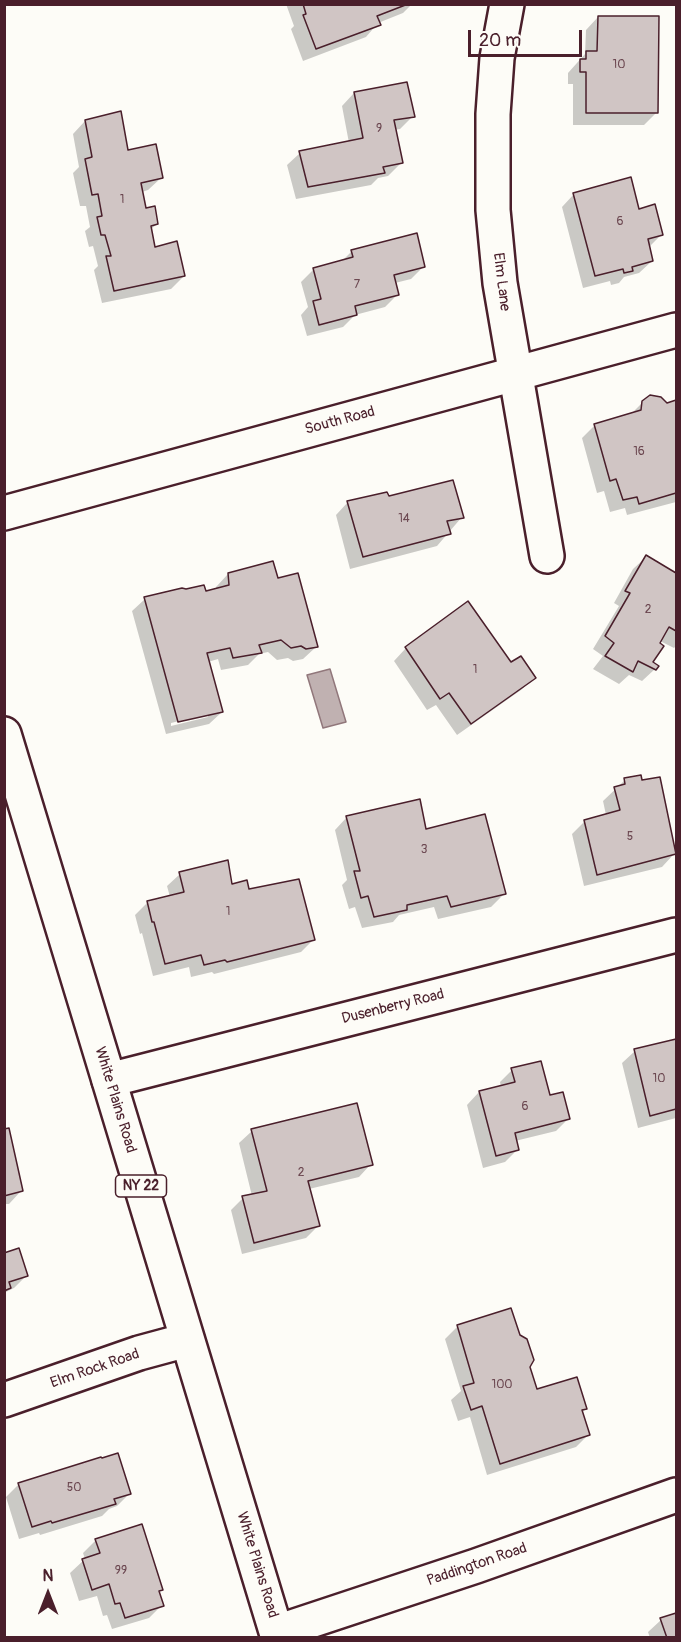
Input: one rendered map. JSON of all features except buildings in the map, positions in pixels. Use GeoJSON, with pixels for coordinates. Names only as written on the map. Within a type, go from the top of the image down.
{"type":"FeatureCollection","features":[{"type":"Feature","properties":{"kind":"street","name":"Elm Lane"},"geometry":{"type":"LineString","coordinates":[[507,4],[497,58],[493,114],[493,210],[500,283],[548,556]]}},
{"type":"Feature","properties":{"kind":"street","name":"South Road"},"geometry":{"type":"LineString","coordinates":[[4,513],[676,330]]}},
{"type":"Feature","properties":{"kind":"street","name":"White Plains Road"},"geometry":{"type":"LineString","coordinates":[[4,734],[277,1635]]}},
{"type":"Feature","properties":{"kind":"street","name":"Dusenberry Road"},"geometry":{"type":"LineString","coordinates":[[109,1080],[676,935]]}},
{"type":"Feature","properties":{"kind":"street","name":"Elm Rock Road"},"geometry":{"type":"LineString","coordinates":[[4,1400],[139,1353],[187,1341]]}},
{"type":"Feature","properties":{"kind":"street","name":"Paddington Road"},"geometry":{"type":"LineString","coordinates":[[277,1635],[676,1495]]}},
{"type":"Feature","properties":{"kind":"shaded area"},"geometry":{"type":"Polygon","coordinates":[[[330,669],[346,722],[323,728],[307,675],[330,669]]]}}]}
